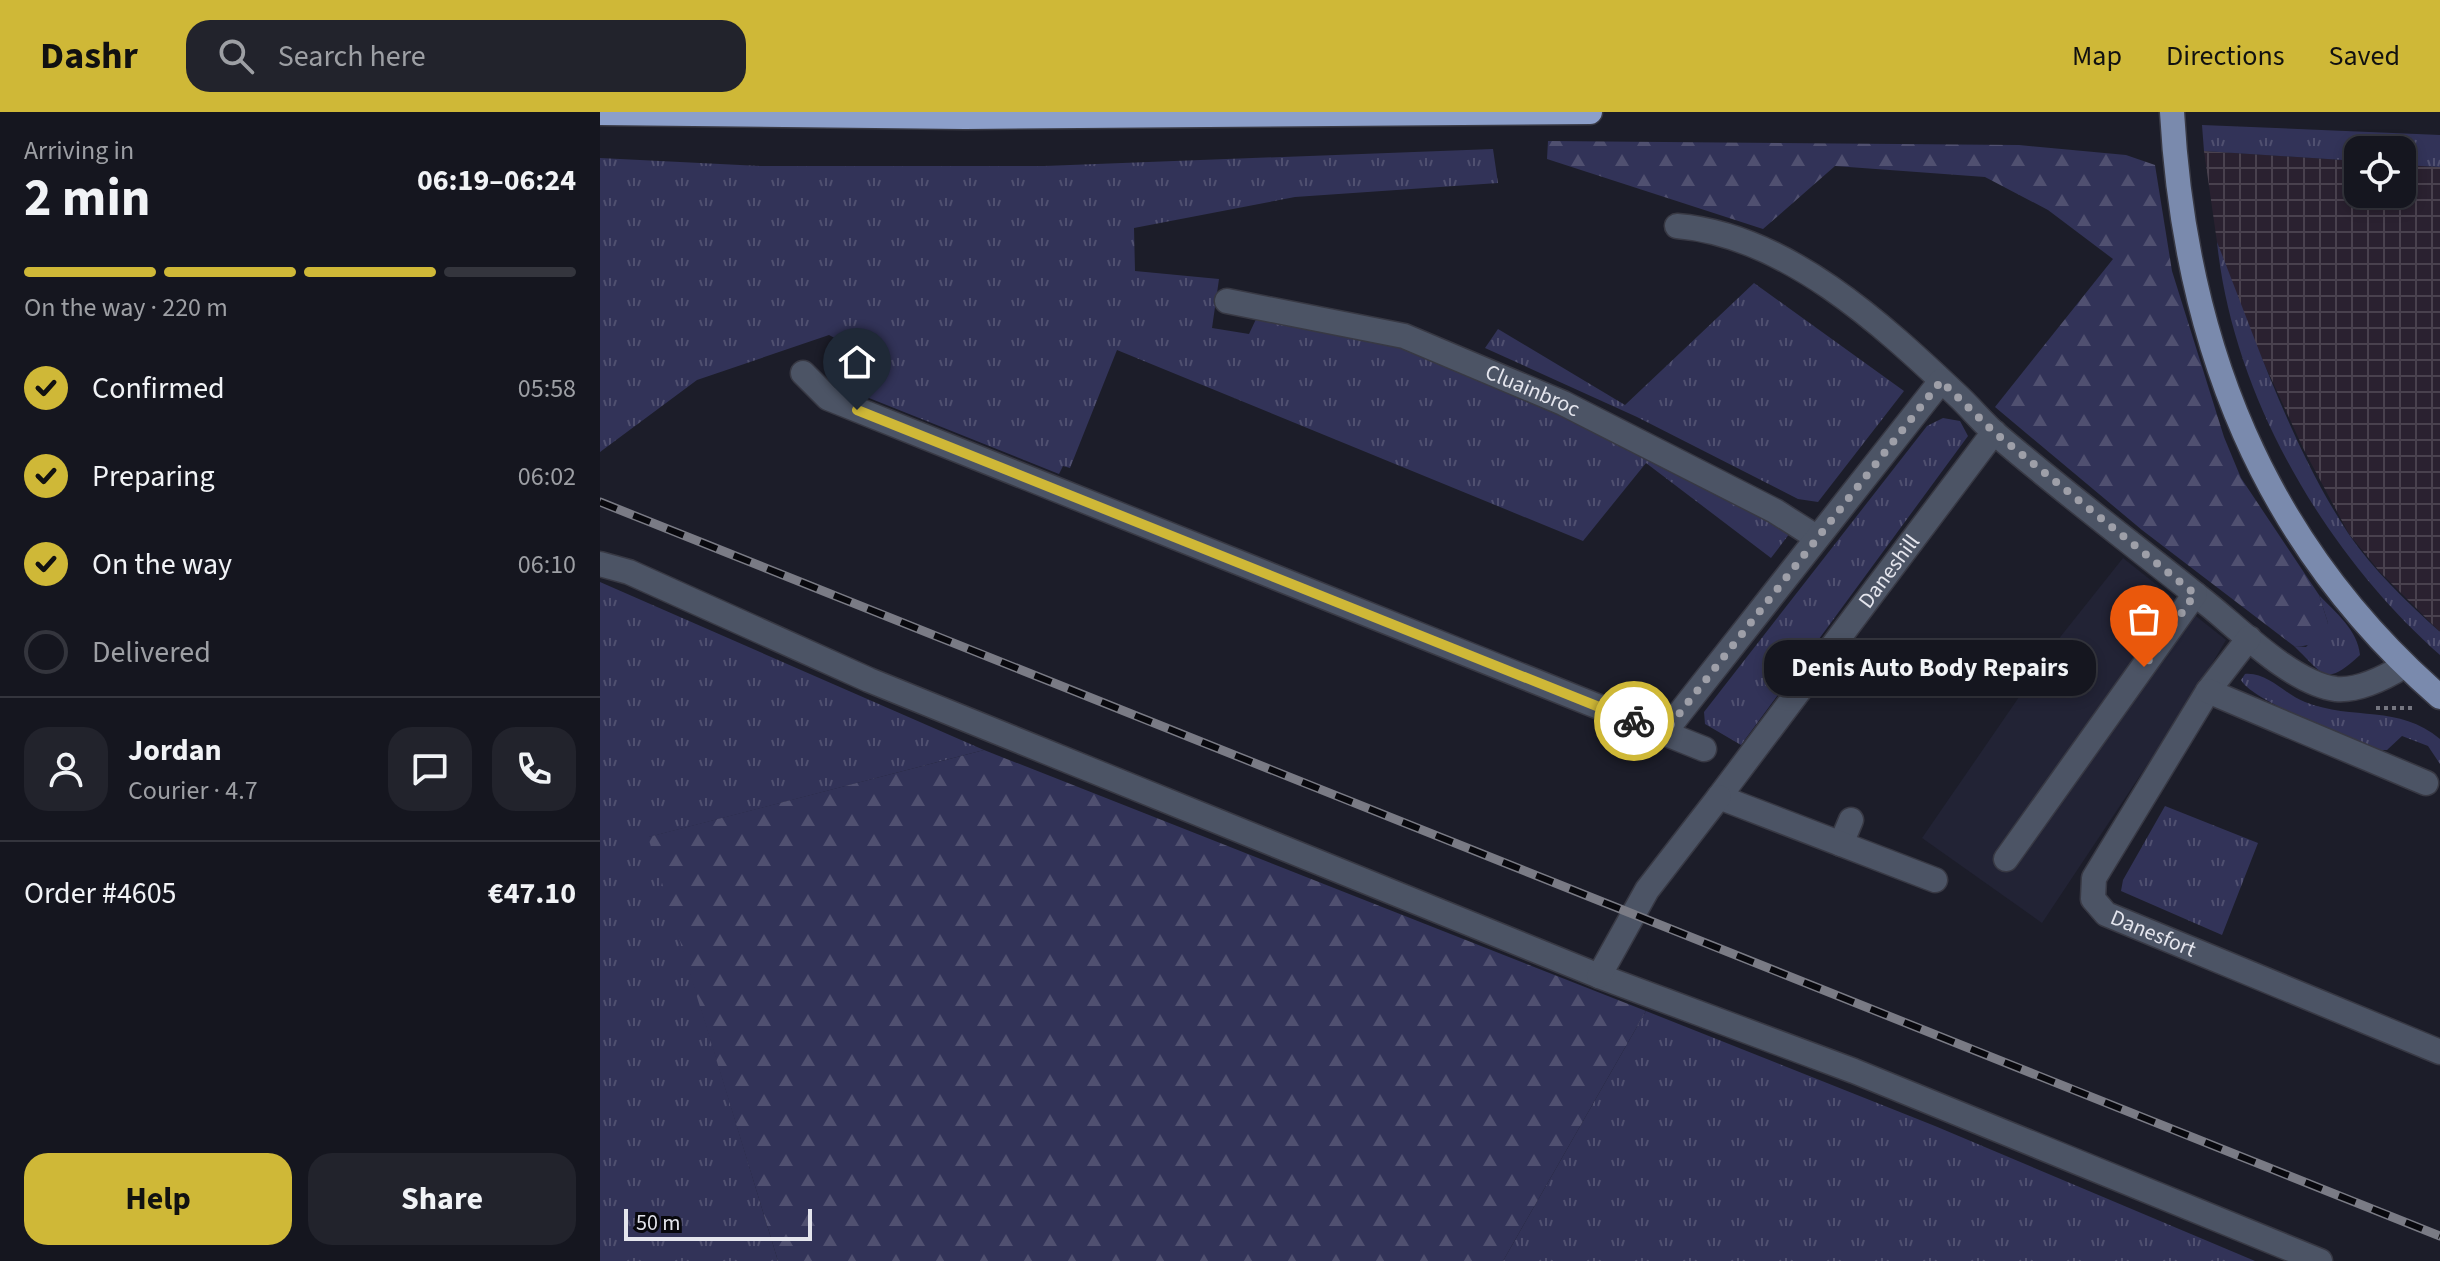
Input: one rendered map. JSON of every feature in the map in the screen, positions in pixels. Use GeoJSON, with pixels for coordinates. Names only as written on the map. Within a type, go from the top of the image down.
{"type":"FeatureCollection","features":[{"type":"Feature","properties":{"kind":"highway"},"geometry":{"type":"LineString","coordinates":[[600,113],[965,117],[1590,112]]}},
{"type":"Feature","properties":{"kind":"main road"},"geometry":{"type":"LineString","coordinates":[[2172,112],[2175,178],[2195,295],[2243,431],[2301,540],[2350,605],[2404,666],[2440,697]]}},
{"type":"Feature","properties":{"kind":"street"},"geometry":{"type":"LineString","coordinates":[[1677,226],[1733,238],[1780,258],[1867,317],[1994,432],[2249,638],[2306,678],[2339,689],[2381,679],[2404,666]]}},
{"type":"Feature","properties":{"kind":"street","name":"Cluainbroc"},"geometry":{"type":"LineString","coordinates":[[1227,301],[1404,336],[1563,403],[1775,511],[1816,537]]}},
{"type":"Feature","properties":{"kind":"street"},"geometry":{"type":"LineString","coordinates":[[803,373],[828,398],[1704,749]]}},
{"type":"Feature","properties":{"kind":"street"},"geometry":{"type":"LineString","coordinates":[[1664,733],[1941,381]]}},
{"type":"Feature","properties":{"kind":"street","name":"Daneshill"},"geometry":{"type":"LineString","coordinates":[[1599,976],[1647,890],[1994,432]]}},
{"type":"Feature","properties":{"kind":"street"},"geometry":{"type":"LineString","coordinates":[[600,564],[629,572],[869,680],[1599,976],[1854,1071],[2320,1261]]}},
{"type":"Feature","properties":{"kind":"street"},"geometry":{"type":"LineString","coordinates":[[2006,859],[2195,594]]}},
{"type":"Feature","properties":{"kind":"street","name":"Danesfort"},"geometry":{"type":"LineString","coordinates":[[2249,638],[2208,691],[2094,878],[2093,899],[2106,914],[2440,1052]]}},
{"type":"Feature","properties":{"kind":"street"},"geometry":{"type":"LineString","coordinates":[[2208,691],[2426,783]]}},
{"type":"Feature","properties":{"kind":"street"},"geometry":{"type":"LineString","coordinates":[[1719,797],[1935,880]]}},
{"type":"Feature","properties":{"kind":"street"},"geometry":{"type":"LineString","coordinates":[[1841,844],[1851,820]]}},
{"type":"Feature","properties":{"kind":"shaded area"},"geometry":{"type":"Polygon","coordinates":[[[2204,151],[2344,160],[2344,208],[2416,208],[2416,166],[2440,167],[2440,632],[2380,572],[2349,534],[2304,450],[2251,335],[2217,242],[2204,151]]]}},
{"type":"Feature","properties":{"kind":"shaded area"},"geometry":{"type":"Polygon","coordinates":[[[2123,558],[2226,640],[2193,696],[2042,923],[1922,838],[2061,636],[2123,558]]]}},
{"type":"Feature","properties":{"kind":"green space"},"geometry":{"type":"Polygon","coordinates":[[[2202,125],[2440,135],[2440,167],[2416,166],[2416,136],[2344,136],[2344,160],[2204,151],[2202,125]]]}},
{"type":"Feature","properties":{"kind":"green space"},"geometry":{"type":"Polygon","coordinates":[[[1548,141],[2019,145],[2126,155],[2155,165],[2172,271],[2224,437],[2241,478],[2319,595],[2328,623],[2322,634],[2311,644],[2294,646],[2142,530],[1995,407],[2113,259],[2048,210],[1985,177],[1835,166],[1763,229],[1547,159],[1548,141]]]}},
{"type":"Feature","properties":{"kind":"green space"},"geometry":{"type":"Polygon","coordinates":[[[1493,149],[1498,183],[1295,197],[1134,228],[1135,271],[1219,279],[1212,328],[1249,334],[1257,317],[1396,343],[1525,395],[1700,481],[1790,533],[1771,558],[1646,463],[1583,541],[1117,350],[1070,468],[1063,466],[1059,474],[849,390],[842,381],[846,344],[829,335],[697,380],[600,452],[600,158],[760,166],[1044,166],[1493,149]]]}},
{"type":"Feature","properties":{"kind":"green space"},"geometry":{"type":"Polygon","coordinates":[[[2217,242],[2275,391],[2327,499],[2368,560],[2440,632],[2440,655],[2398,614],[2359,569],[2323,520],[2291,468],[2264,414],[2242,358],[2226,300],[2217,242]]]}},
{"type":"Feature","properties":{"kind":"green space"},"geometry":{"type":"Polygon","coordinates":[[[1754,283],[1904,391],[1818,502],[1798,499],[1637,417],[1485,348],[1498,329],[1625,405],[1754,283]]]}},
{"type":"Feature","properties":{"kind":"green space"},"geometry":{"type":"Polygon","coordinates":[[[1943,418],[1960,421],[1968,436],[1741,745],[1705,724],[1704,712],[1927,426],[1943,418]]]}},
{"type":"Feature","properties":{"kind":"green space"},"geometry":{"type":"Polygon","coordinates":[[[600,582],[984,750],[649,837],[778,1261],[600,1261],[600,582]]]}},
{"type":"Feature","properties":{"kind":"green space"},"geometry":{"type":"Polygon","coordinates":[[[2319,595],[2355,637],[2360,655],[2332,674],[2319,670],[2294,646],[2306,647],[2328,623],[2319,595]]]}},
{"type":"Feature","properties":{"kind":"green space"},"geometry":{"type":"Polygon","coordinates":[[[2245,674],[2261,676],[2297,698],[2323,708],[2392,717],[2424,728],[2440,739],[2440,764],[2428,746],[2402,736],[2387,750],[2379,750],[2283,709],[2249,689],[2241,680],[2245,674]]]}},
{"type":"Feature","properties":{"kind":"green space"},"geometry":{"type":"Polygon","coordinates":[[[984,750],[1646,1011],[1503,1261],[778,1261],[648,837],[984,750]]]}},
{"type":"Feature","properties":{"kind":"green space"},"geometry":{"type":"Polygon","coordinates":[[[2165,806],[2258,843],[2222,935],[2121,891],[2123,880],[2165,806]]]}},
{"type":"Feature","properties":{"kind":"green space"},"geometry":{"type":"Polygon","coordinates":[[[1646,1011],[1935,1126],[2255,1261],[1503,1261],[1646,1011]]]}},
{"type":"Feature","properties":{"kind":"railway"},"geometry":{"type":"LineString","coordinates":[[600,502],[2440,1236]]}},
{"type":"Feature","properties":{"kind":"way so far"},"geometry":{"type":"LineString","coordinates":[[1634,721],[1664,733],[1941,381],[1994,432],[2195,594],[2144,667]]}},
{"type":"Feature","properties":{"kind":"place","name":"Denis Auto Body Repairs"},"geometry":{"type":"Point","coordinates":[2144,667]}},
{"type":"Feature","properties":{"kind":"route"},"geometry":{"type":"LineString","coordinates":[[857,410],[1634,721]]}}]}
